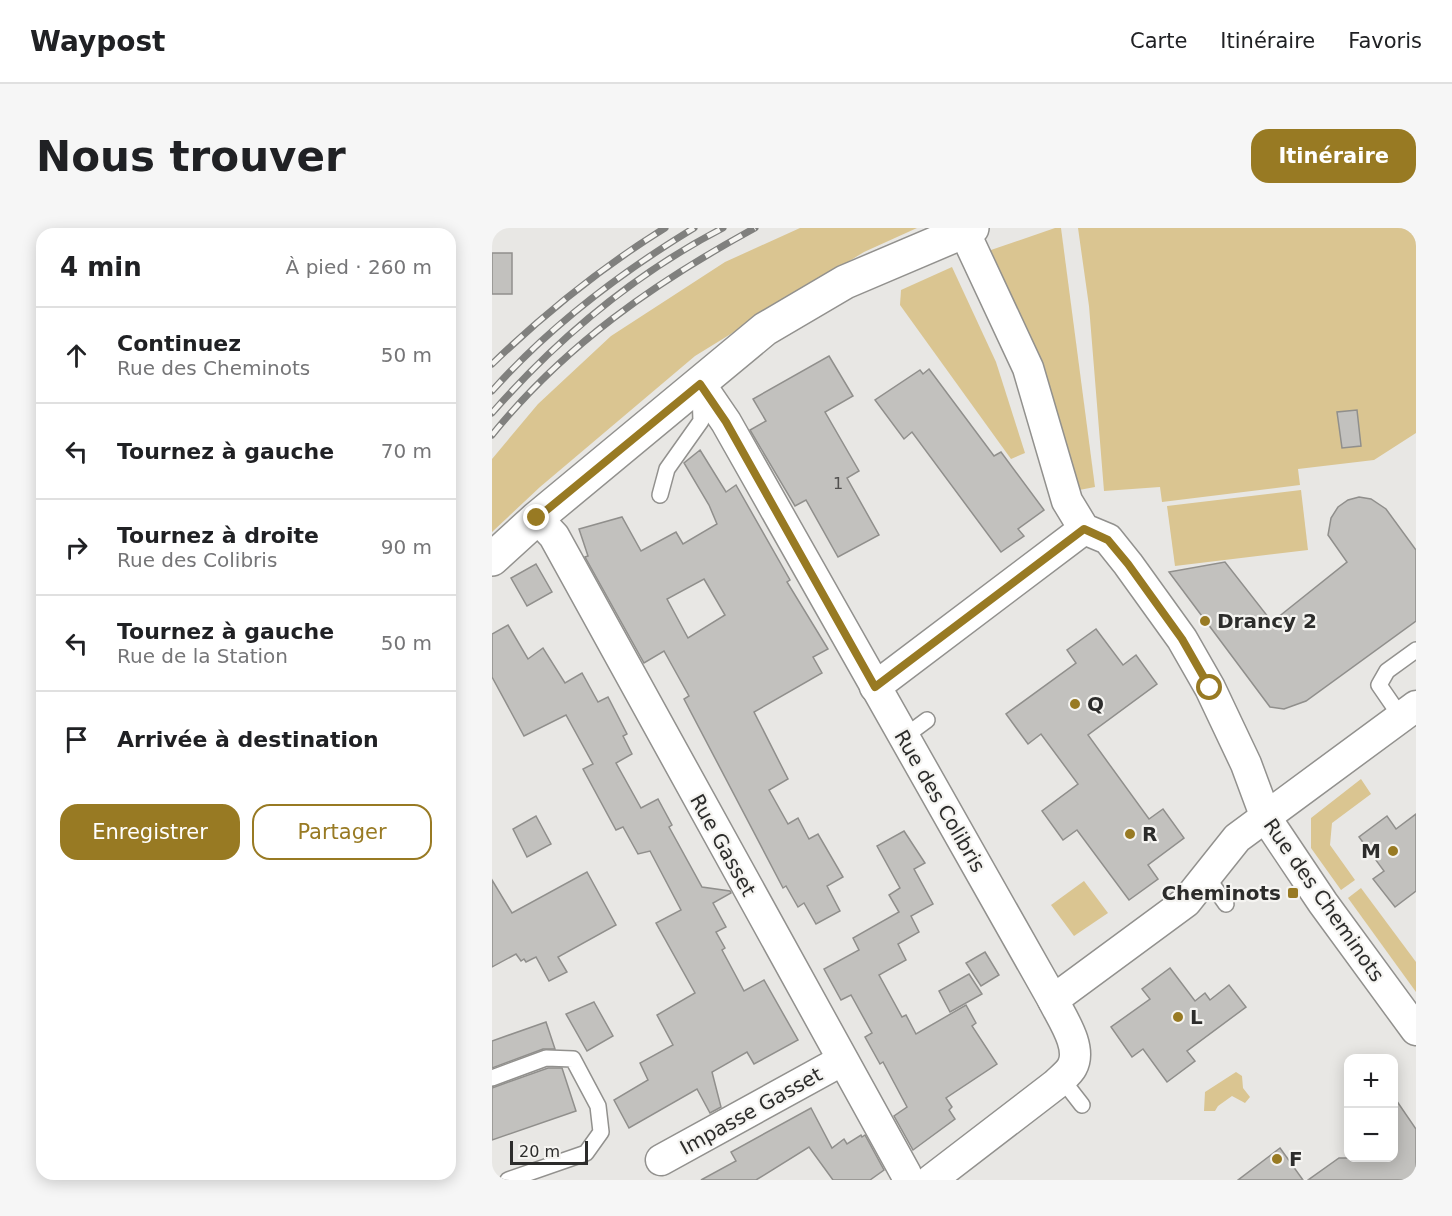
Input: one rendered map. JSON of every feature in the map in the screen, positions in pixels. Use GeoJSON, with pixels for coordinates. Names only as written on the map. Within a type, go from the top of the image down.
{"type":"FeatureCollection","features":[{"type":"Feature","properties":{"kind":"street"},"geometry":{"type":"LineString","coordinates":[[492,559],[537,518],[765,329],[835,288],[968,230],[1028,368],[1067,501],[1084,529],[875,687]]}},
{"type":"Feature","properties":{"kind":"street","name":"Rue des Colibris"},"geometry":{"type":"LineString","coordinates":[[700,384],[726,422],[875,687],[915,728],[1071,1037],[1074,1053],[1072,1066],[1061,1078],[918,1177]]}},
{"type":"Feature","properties":{"kind":"street","name":"Rue Gasset"},"geometry":{"type":"LineString","coordinates":[[537,518],[554,536],[841,1061],[918,1177]]}},
{"type":"Feature","properties":{"kind":"street","name":"Rue des Cheminots"},"geometry":{"type":"LineString","coordinates":[[1084,529],[1108,540],[1182,639],[1210,688],[1246,764],[1266,818],[1323,903],[1416,1030]]}},
{"type":"Feature","properties":{"kind":"street"},"geometry":{"type":"LineString","coordinates":[[1053,1000],[1175,911],[1207,877],[1238,838],[1409,711]]}},
{"type":"Feature","properties":{"kind":"street","name":"Impasse Gasset"},"geometry":{"type":"LineString","coordinates":[[661,1160],[841,1061]]}},
{"type":"Feature","properties":{"kind":"lane"},"geometry":{"type":"LineString","coordinates":[[660,495],[668,469],[701,421],[700,384]]}},
{"type":"Feature","properties":{"kind":"lane"},"geometry":{"type":"LineString","coordinates":[[1409,711],[1379,685],[1387,671],[1416,650]]}},
{"type":"Feature","properties":{"kind":"lane"},"geometry":{"type":"LineString","coordinates":[[1207,877],[1226,904]]}},
{"type":"Feature","properties":{"kind":"lane"},"geometry":{"type":"LineString","coordinates":[[492,1078],[546,1058],[573,1059],[598,1106],[601,1132],[586,1153],[542,1175],[508,1180]]}},
{"type":"Feature","properties":{"kind":"lane"},"geometry":{"type":"LineString","coordinates":[[1061,1078],[1082,1105]]}},
{"type":"Feature","properties":{"kind":"shaded area"},"geometry":{"type":"Polygon","coordinates":[[[800,228],[917,228],[864,252],[695,356],[540,487],[492,532],[492,459],[538,404],[611,336],[725,262],[800,228]]]}},
{"type":"Feature","properties":{"kind":"shaded area"},"geometry":{"type":"Polygon","coordinates":[[[1055,228],[1061,228],[1095,487],[1074,491],[988,251],[1055,228]]]}},
{"type":"Feature","properties":{"kind":"shaded area"},"geometry":{"type":"Polygon","coordinates":[[[1078,228],[1416,228],[1416,433],[1374,460],[1298,469],[1300,485],[1162,502],[1160,487],[1104,491],[1089,306],[1078,228]]]}},
{"type":"Feature","properties":{"kind":"shaded area"},"geometry":{"type":"Polygon","coordinates":[[[952,267],[996,362],[1025,453],[1011,459],[900,305],[901,290],[952,267]]]}},
{"type":"Feature","properties":{"kind":"shaded area"},"geometry":{"type":"Polygon","coordinates":[[[1301,490],[1308,550],[1175,566],[1167,506],[1301,490]]]}},
{"type":"Feature","properties":{"kind":"shaded area"},"geometry":{"type":"Polygon","coordinates":[[[1361,779],[1371,794],[1332,823],[1330,845],[1355,880],[1341,890],[1311,848],[1311,818],[1361,779]]]}},
{"type":"Feature","properties":{"kind":"shaded area"},"geometry":{"type":"Polygon","coordinates":[[[1084,881],[1108,913],[1074,936],[1051,905],[1084,881]]]}},
{"type":"Feature","properties":{"kind":"shaded area"},"geometry":{"type":"Polygon","coordinates":[[[1361,888],[1416,962],[1416,992],[1348,898],[1361,888]]]}},
{"type":"Feature","properties":{"kind":"shaded area"},"geometry":{"type":"Polygon","coordinates":[[[1236,1072],[1242,1076],[1243,1088],[1250,1097],[1245,1103],[1232,1096],[1215,1111],[1204,1111],[1205,1092],[1236,1072]]]}},
{"type":"Feature","properties":{"kind":"building"},"geometry":{"type":"Polygon","coordinates":[[[492,253],[512,253],[512,294],[492,294],[492,253]]]}},
{"type":"Feature","properties":{"kind":"building"},"geometry":{"type":"Polygon","coordinates":[[[829,356],[853,396],[825,412],[859,471],[847,478],[879,535],[838,557],[806,500],[795,506],[750,430],[766,421],[753,399],[829,356]]]}},
{"type":"Feature","properties":{"kind":"building"},"geometry":{"type":"Polygon","coordinates":[[[929,369],[994,456],[1001,452],[1044,510],[1018,529],[1024,536],[1001,552],[912,432],[904,439],[875,400],[920,370],[923,374],[929,369]]]}},
{"type":"Feature","properties":{"kind":"building"},"geometry":{"type":"Polygon","coordinates":[[[1357,410],[1361,446],[1342,448],[1337,412],[1357,410]]]}},
{"type":"Feature","properties":{"kind":"building"},"geometry":{"type":"Polygon","coordinates":[[[700,450],[726,492],[736,485],[790,580],[787,582],[828,649],[813,657],[822,673],[754,712],[788,779],[769,790],[788,824],[798,818],[809,839],[818,834],[843,877],[827,886],[840,911],[816,924],[804,903],[798,907],[786,886],[783,888],[684,699],[689,696],[664,651],[644,663],[585,557],[588,556],[579,529],[622,517],[641,551],[676,532],[683,544],[717,524],[709,505],[684,463],[700,450]],[[704,579],[667,599],[688,638],[725,615],[704,579]]]}},
{"type":"Feature","properties":{"kind":"building"},"geometry":{"type":"Polygon","coordinates":[[[1359,497],[1371,499],[1386,509],[1416,550],[1416,621],[1306,701],[1284,709],[1270,707],[1169,572],[1225,562],[1272,622],[1347,562],[1328,535],[1331,518],[1338,507],[1348,500],[1359,497]]]}},
{"type":"Feature","properties":{"kind":"building"},"geometry":{"type":"Polygon","coordinates":[[[536,564],[552,592],[527,606],[511,578],[536,564]]]}},
{"type":"Feature","properties":{"kind":"building"},"geometry":{"type":"Polygon","coordinates":[[[508,625],[528,659],[543,648],[565,683],[582,673],[598,702],[608,697],[627,734],[623,736],[632,754],[616,763],[641,808],[658,799],[672,825],[669,827],[702,887],[730,891],[731,893],[713,903],[726,927],[716,932],[725,948],[722,950],[744,991],[764,980],[798,1040],[754,1064],[747,1052],[712,1072],[721,1107],[710,1113],[697,1089],[629,1128],[614,1100],[648,1080],[640,1063],[673,1045],[657,1015],[695,993],[656,923],[681,910],[650,851],[638,854],[623,827],[616,830],[583,769],[593,764],[566,715],[524,736],[492,677],[492,634],[508,625]]]}},
{"type":"Feature","properties":{"kind":"building"},"geometry":{"type":"Polygon","coordinates":[[[1096,629],[1123,665],[1136,655],[1157,684],[1088,735],[1149,819],[1163,809],[1184,838],[1148,865],[1158,879],[1129,900],[1077,830],[1063,840],[1042,811],[1078,784],[1041,734],[1028,744],[1006,714],[1076,663],[1067,650],[1096,629]]]}},
{"type":"Feature","properties":{"kind":"building","name":"M"},"geometry":{"type":"Polygon","coordinates":[[[1416,814],[1416,891],[1395,907],[1373,879],[1384,871],[1359,837],[1387,816],[1396,829],[1416,814]]]}},
{"type":"Feature","properties":{"kind":"building"},"geometry":{"type":"Polygon","coordinates":[[[536,816],[551,844],[527,857],[513,829],[536,816]]]}},
{"type":"Feature","properties":{"kind":"building"},"geometry":{"type":"Polygon","coordinates":[[[904,831],[925,863],[914,869],[933,904],[911,916],[919,932],[898,944],[906,960],[879,975],[902,1017],[906,1015],[916,1034],[966,1005],[976,1023],[972,1026],[997,1064],[946,1098],[952,1107],[949,1110],[955,1119],[913,1150],[894,1116],[907,1107],[883,1062],[880,1064],[865,1037],[872,1033],[851,995],[841,1000],[824,969],[859,950],[853,938],[899,912],[889,895],[900,888],[877,846],[904,831]]]}},
{"type":"Feature","properties":{"kind":"building"},"geometry":{"type":"Polygon","coordinates":[[[587,872],[616,925],[558,957],[567,972],[549,981],[536,957],[526,962],[524,959],[521,961],[516,954],[492,967],[492,880],[512,913],[587,872]]]}},
{"type":"Feature","properties":{"kind":"building"},"geometry":{"type":"Polygon","coordinates":[[[985,952],[999,975],[981,986],[966,963],[985,952]]]}},
{"type":"Feature","properties":{"kind":"building","name":"L"},"geometry":{"type":"Polygon","coordinates":[[[1170,968],[1195,1001],[1205,993],[1210,1000],[1229,985],[1246,1007],[1187,1051],[1195,1061],[1167,1082],[1143,1049],[1132,1057],[1111,1027],[1150,999],[1142,989],[1170,968]]]}},
{"type":"Feature","properties":{"kind":"building"},"geometry":{"type":"Polygon","coordinates":[[[969,974],[982,994],[950,1012],[939,991],[969,974]]]}},
{"type":"Feature","properties":{"kind":"building"},"geometry":{"type":"Polygon","coordinates":[[[594,1002],[613,1036],[587,1051],[566,1014],[594,1002]]]}},
{"type":"Feature","properties":{"kind":"building"},"geometry":{"type":"Polygon","coordinates":[[[546,1022],[555,1049],[543,1049],[492,1068],[492,1041],[546,1022]]]}},
{"type":"Feature","properties":{"kind":"building"},"geometry":{"type":"Polygon","coordinates":[[[548,1068],[562,1068],[576,1111],[492,1140],[492,1088],[548,1068]]]}},
{"type":"Feature","properties":{"kind":"building"},"geometry":{"type":"Polygon","coordinates":[[[1398,1103],[1416,1129],[1416,1180],[1308,1180],[1339,1158],[1344,1158],[1344,1162],[1398,1162],[1398,1103]]]}},
{"type":"Feature","properties":{"kind":"building"},"geometry":{"type":"Polygon","coordinates":[[[811,1108],[832,1148],[844,1139],[847,1144],[865,1135],[884,1170],[870,1180],[833,1180],[809,1147],[756,1180],[701,1180],[736,1161],[731,1152],[811,1108]]]}},
{"type":"Feature","properties":{"kind":"building","name":"F"},"geometry":{"type":"Polygon","coordinates":[[[1280,1148],[1303,1180],[1238,1180],[1280,1148]]]}},
{"type":"Feature","properties":{"kind":"railway"},"geometry":{"type":"LineString","coordinates":[[492,364],[575,292],[665,228]]}},
{"type":"Feature","properties":{"kind":"railway"},"geometry":{"type":"LineString","coordinates":[[492,391],[538,344],[587,302],[639,263],[694,228]]}},
{"type":"Feature","properties":{"kind":"railway"},"geometry":{"type":"LineString","coordinates":[[492,413],[543,359],[599,310],[659,265],[723,228]]}},
{"type":"Feature","properties":{"kind":"railway"},"geometry":{"type":"LineString","coordinates":[[492,435],[550,372],[613,318],[682,271],[755,228]]}},
{"type":"Feature","properties":{"kind":"place","name":"Drancy 2"},"geometry":{"type":"Point","coordinates":[1205,621]}},
{"type":"Feature","properties":{"kind":"place","name":"Q"},"geometry":{"type":"Point","coordinates":[1075,704]}},
{"type":"Feature","properties":{"kind":"place","name":"R"},"geometry":{"type":"Point","coordinates":[1130,834]}},
{"type":"Feature","properties":{"kind":"place","name":"M"},"geometry":{"type":"Point","coordinates":[1393,851]}},
{"type":"Feature","properties":{"kind":"place","name":"Cheminots"},"geometry":{"type":"Point","coordinates":[1293,893]}},
{"type":"Feature","properties":{"kind":"place","name":"L"},"geometry":{"type":"Point","coordinates":[1178,1017]}},
{"type":"Feature","properties":{"kind":"place","name":"F"},"geometry":{"type":"Point","coordinates":[1277,1159]}},
{"type":"Feature","properties":{"kind":"route"},"geometry":{"type":"LineString","coordinates":[[537,518],[700,384],[726,422],[875,687],[1084,529],[1108,540],[1128,564],[1182,639],[1210,688]]}}]}
